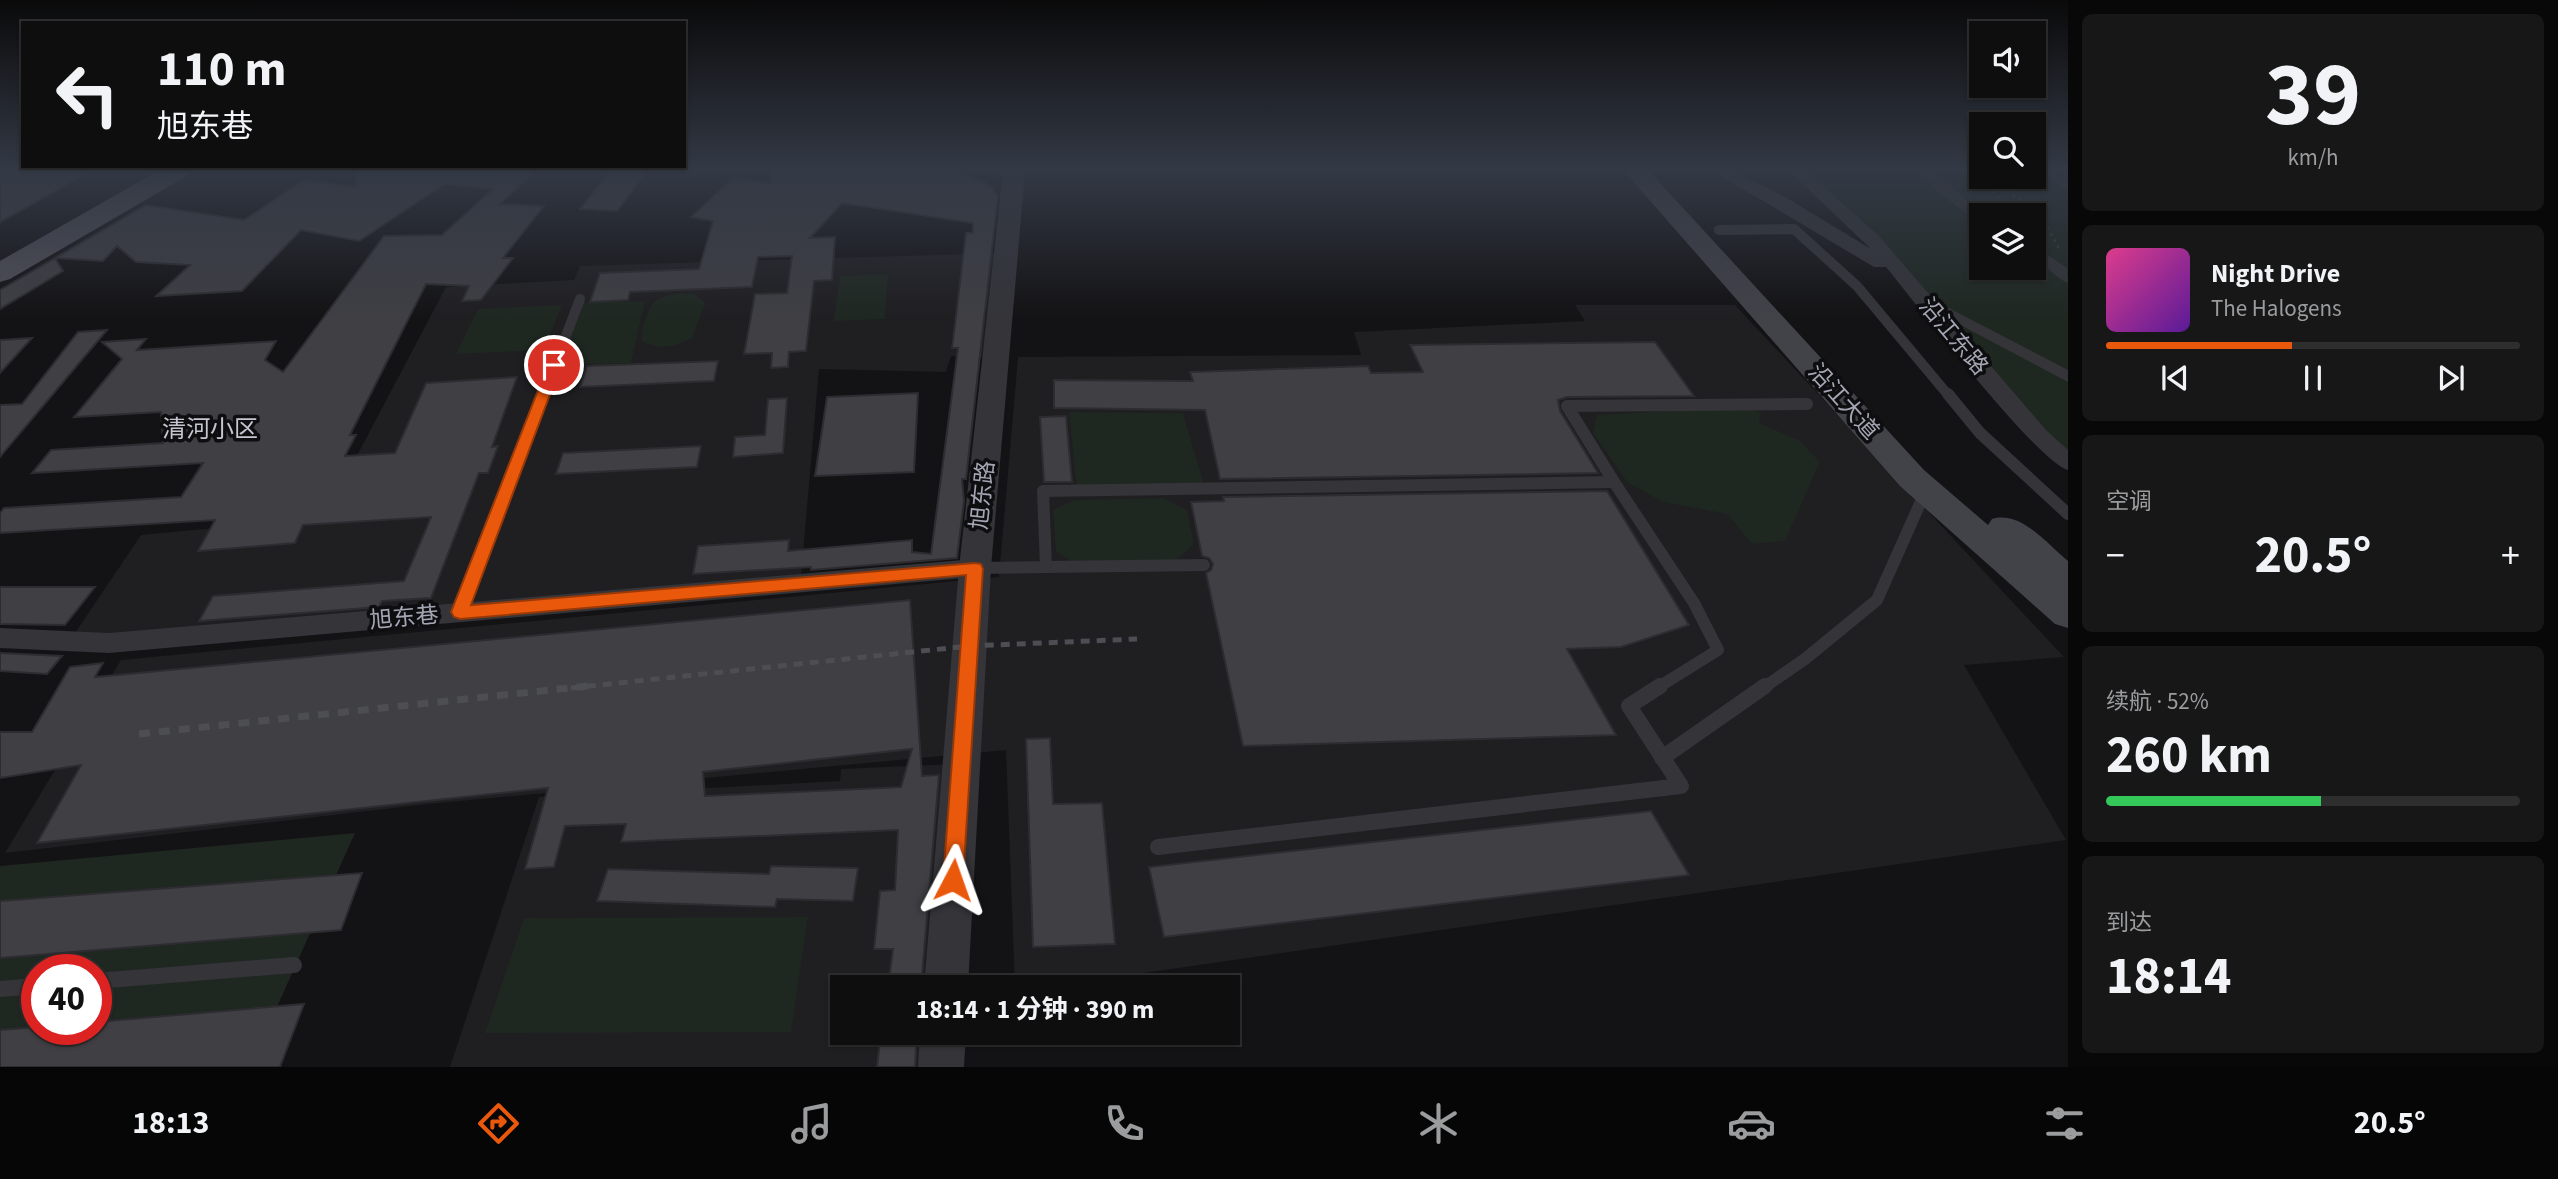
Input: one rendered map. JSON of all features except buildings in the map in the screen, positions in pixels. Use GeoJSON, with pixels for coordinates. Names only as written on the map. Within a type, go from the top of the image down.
{"type":"FeatureCollection","features":[{"type":"Feature","properties":{"kind":"main road"},"geometry":{"type":"LineString","coordinates":[[0,250],[52,221]]}},
{"type":"Feature","properties":{"kind":"main road"},"geometry":{"type":"LineString","coordinates":[[0,273],[90,221]]}},
{"type":"Feature","properties":{"kind":"main road","name":"沿江大道"},"geometry":{"type":"LineString","coordinates":[[1681,221],[1926,490],[2068,614]]}},
{"type":"Feature","properties":{"kind":"main road","name":"沿江大道"},"geometry":{"type":"LineString","coordinates":[[1710,221],[1940,473],[2068,581]]}},
{"type":"Feature","properties":{"kind":"street","name":"旭东路"},"geometry":{"type":"LineString","coordinates":[[947,975],[975,569],[1009,221]]}},
{"type":"Feature","properties":{"kind":"street"},"geometry":{"type":"LineString","coordinates":[[1812,221],[1903,276]]}},
{"type":"Feature","properties":{"kind":"street","name":"沿江东路"},"geometry":{"type":"LineString","coordinates":[[1852,221],[1873,240],[2038,435],[2068,463]]}},
{"type":"Feature","properties":{"kind":"street"},"geometry":{"type":"LineString","coordinates":[[2046,259],[2068,279]]}},
{"type":"Feature","properties":{"kind":"street"},"geometry":{"type":"LineString","coordinates":[[1922,299],[2068,377]]}},
{"type":"Feature","properties":{"kind":"street","name":"旭东巷"},"geometry":{"type":"LineString","coordinates":[[0,638],[108,643],[975,569]]}},
{"type":"Feature","properties":{"kind":"street"},"geometry":{"type":"LineString","coordinates":[[941,1067],[942,1045]]}},
{"type":"Feature","properties":{"kind":"lane"},"geometry":{"type":"LineString","coordinates":[[1719,230],[1794,229],[1807,239],[1857,286],[1980,433],[2068,514]]}},
{"type":"Feature","properties":{"kind":"lane"},"geometry":{"type":"LineString","coordinates":[[460,612],[580,299]]}},
{"type":"Feature","properties":{"kind":"lane"},"geometry":{"type":"LineString","coordinates":[[1158,847],[1681,786],[1629,706],[1718,650],[1694,603],[1567,406],[1807,404]]}},
{"type":"Feature","properties":{"kind":"lane"},"geometry":{"type":"LineString","coordinates":[[1046,567],[1043,491],[1614,482]]}},
{"type":"Feature","properties":{"kind":"lane"},"geometry":{"type":"LineString","coordinates":[[1662,758],[1805,659],[1877,600],[1926,490]]}},
{"type":"Feature","properties":{"kind":"lane"},"geometry":{"type":"LineString","coordinates":[[975,569],[1204,565]]}},
{"type":"Feature","properties":{"kind":"lane"},"geometry":{"type":"LineString","coordinates":[[112,980],[294,965]]}},
{"type":"Feature","properties":{"kind":"lane"},"geometry":{"type":"LineString","coordinates":[[0,989],[21,987]]}},
{"type":"Feature","properties":{"kind":"path"},"geometry":{"type":"LineString","coordinates":[[2044,221],[2061,251],[2068,255]]}},
{"type":"Feature","properties":{"kind":"shaded area"},"geometry":{"type":"Polygon","coordinates":[[[1852,221],[1969,221],[1969,280],[2046,280],[2046,221],[2068,221],[2068,463],[1873,240],[1852,221]]]}},
{"type":"Feature","properties":{"kind":"shaded area"},"geometry":{"type":"Polygon","coordinates":[[[1000,253],[982,358],[951,356],[946,372],[819,369],[801,576],[124,634],[75,633],[141,535],[324,518],[446,287],[574,280],[580,266],[1000,253]]]}},
{"type":"Feature","properties":{"kind":"shaded area"},"geometry":{"type":"Polygon","coordinates":[[[888,274],[885,319],[834,321],[840,276],[888,274]]]}},
{"type":"Feature","properties":{"kind":"shaded area"},"geometry":{"type":"Polygon","coordinates":[[[681,293],[695,294],[705,303],[692,338],[667,347],[642,341],[644,324],[653,304],[660,298],[681,293]]]}},
{"type":"Feature","properties":{"kind":"shaded area"},"geometry":{"type":"Polygon","coordinates":[[[645,301],[631,363],[554,365],[578,303],[645,301]]]}},
{"type":"Feature","properties":{"kind":"shaded area"},"geometry":{"type":"Polygon","coordinates":[[[562,305],[544,350],[456,354],[478,309],[562,305]]]}},
{"type":"Feature","properties":{"kind":"shaded area"},"geometry":{"type":"Polygon","coordinates":[[[1575,305],[1735,305],[2064,657],[1964,665],[2066,840],[1129,975],[1015,975],[1006,750],[428,804],[5,853],[121,660],[999,577],[1018,357],[1361,355],[1354,332],[1585,321],[1575,305]]]}},
{"type":"Feature","properties":{"kind":"shaded area"},"geometry":{"type":"Polygon","coordinates":[[[1738,407],[1761,412],[1759,423],[1799,440],[1820,462],[1785,541],[1752,544],[1727,514],[1663,502],[1627,482],[1593,433],[1597,415],[1738,407]]]}},
{"type":"Feature","properties":{"kind":"shaded area"},"geometry":{"type":"Polygon","coordinates":[[[1069,412],[1183,413],[1205,488],[1077,490],[1069,412]]]}},
{"type":"Feature","properties":{"kind":"shaded area"},"geometry":{"type":"Polygon","coordinates":[[[1163,498],[1187,510],[1194,544],[1175,561],[1075,564],[1056,551],[1053,510],[1074,500],[1163,498]]]}},
{"type":"Feature","properties":{"kind":"shaded area"},"geometry":{"type":"Polygon","coordinates":[[[956,764],[936,975],[830,975],[830,1045],[930,1045],[928,1067],[450,1067],[539,797],[840,781],[841,769],[956,764]]]}},
{"type":"Feature","properties":{"kind":"shaded area"},"geometry":{"type":"Polygon","coordinates":[[[355,833],[250,1067],[0,1067],[0,866],[355,833]]]}},
{"type":"Feature","properties":{"kind":"shaded area"},"geometry":{"type":"Polygon","coordinates":[[[808,917],[791,1032],[485,1033],[524,918],[808,917]]]}},
{"type":"Feature","properties":{"kind":"railway"},"geometry":{"type":"LineString","coordinates":[[571,688],[969,646],[1137,639]]}},
{"type":"Feature","properties":{"kind":"railway"},"geometry":{"type":"LineString","coordinates":[[139,734],[588,686]]}},
{"type":"Feature","properties":{"kind":"district","name":"清河小区"},"geometry":{"type":"Point","coordinates":[210,429]}},
{"type":"Feature","properties":{"kind":"route"},"geometry":{"type":"LineString","coordinates":[[554,365],[460,612],[975,569],[953,880]]}}]}
